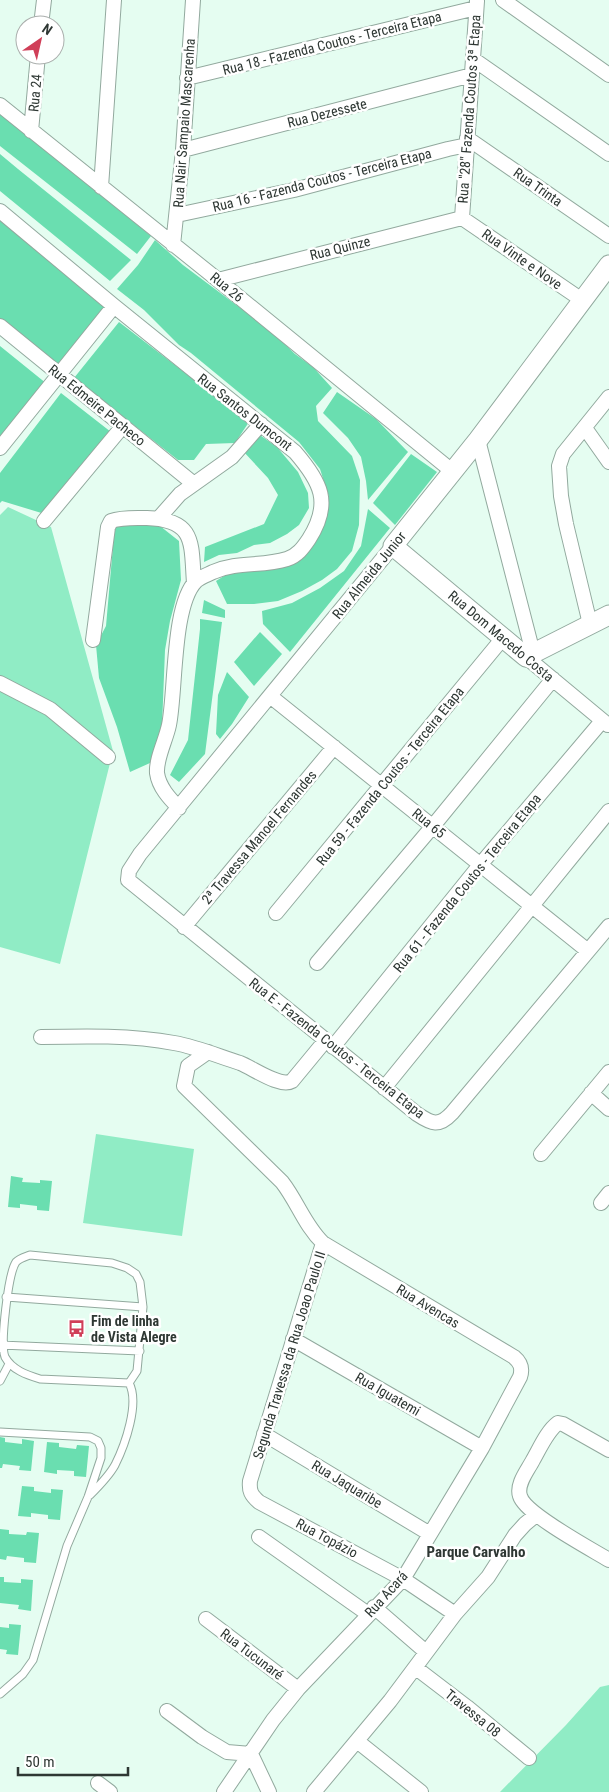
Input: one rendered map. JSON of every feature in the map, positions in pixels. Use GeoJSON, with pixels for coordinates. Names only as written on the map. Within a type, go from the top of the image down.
{"type":"FeatureCollection","features":[{"type":"Feature","properties":{"kind":"main road","name":"Rua Almeida Junior"},"geometry":{"type":"LineString","coordinates":[[393,546],[478,440],[609,266]]}},
{"type":"Feature","properties":{"kind":"main road","name":"Rua Dom Macedo Costa"},"geometry":{"type":"LineString","coordinates":[[393,546],[503,638],[529,655]]}},
{"type":"Feature","properties":{"kind":"main road"},"geometry":{"type":"LineString","coordinates":[[529,655],[609,615]]}},
{"type":"Feature","properties":{"kind":"street"},"geometry":{"type":"LineString","coordinates":[[42,15],[44,0]]}},
{"type":"Feature","properties":{"kind":"street"},"geometry":{"type":"LineString","coordinates":[[101,187],[114,0]]}},
{"type":"Feature","properties":{"kind":"street","name":"Rua Nair Sampaio Mascarenha"},"geometry":{"type":"LineString","coordinates":[[173,245],[177,215],[193,0]]}},
{"type":"Feature","properties":{"kind":"street"},"geometry":{"type":"LineString","coordinates":[[503,0],[609,75]]}},
{"type":"Feature","properties":{"kind":"street","name":"Rua 18 - Fazenda Coutos - Terceira Etapa"},"geometry":{"type":"LineString","coordinates":[[187,78],[476,4]]}},
{"type":"Feature","properties":{"kind":"street","name":"Rua \"28\" Fazenda Coutos 3ª Etapa"},"geometry":{"type":"LineString","coordinates":[[462,218],[476,4]]}},
{"type":"Feature","properties":{"kind":"street"},"geometry":{"type":"LineString","coordinates":[[473,59],[609,154]]}},
{"type":"Feature","properties":{"kind":"street","name":"Rua 24"},"geometry":{"type":"LineString","coordinates":[[31,131],[37,65]]}},
{"type":"Feature","properties":{"kind":"street","name":"Rua Dezessete"},"geometry":{"type":"LineString","coordinates":[[182,150],[472,75]]}},
{"type":"Feature","properties":{"kind":"street","name":"Rua 26"},"geometry":{"type":"LineString","coordinates":[[0,105],[452,471]]}},
{"type":"Feature","properties":{"kind":"street","name":"Rua 16 - Fazenda Coutos - Terceira Etapa"},"geometry":{"type":"LineString","coordinates":[[177,215],[294,190],[448,149],[467,142]]}},
{"type":"Feature","properties":{"kind":"street","name":"Rua Trinta"},"geometry":{"type":"LineString","coordinates":[[467,142],[609,236]]}},
{"type":"Feature","properties":{"kind":"street","name":"Rua Santos Dumcont"},"geometry":{"type":"LineString","coordinates":[[0,211],[295,452],[314,476],[322,499],[318,524],[306,544],[295,556],[283,560],[240,564],[222,568],[200,578],[194,583]]}},
{"type":"Feature","properties":{"kind":"street","name":"Rua Quinze"},"geometry":{"type":"LineString","coordinates":[[218,280],[462,218]]}},
{"type":"Feature","properties":{"kind":"street","name":"Rua Vinte e Nove"},"geometry":{"type":"LineString","coordinates":[[462,218],[582,300]]}},
{"type":"Feature","properties":{"kind":"street"},"geometry":{"type":"LineString","coordinates":[[0,448],[114,306]]}},
{"type":"Feature","properties":{"kind":"street","name":"Rua Edmeire Pacheco"},"geometry":{"type":"LineString","coordinates":[[0,326],[194,484]]}},
{"type":"Feature","properties":{"kind":"street"},"geometry":{"type":"LineString","coordinates":[[590,624],[566,524],[559,466],[563,454],[609,397]]}},
{"type":"Feature","properties":{"kind":"street"},"geometry":{"type":"LineString","coordinates":[[158,519],[172,502],[232,457],[261,424]]}},
{"type":"Feature","properties":{"kind":"street"},"geometry":{"type":"LineString","coordinates":[[44,521],[123,426]]}},
{"type":"Feature","properties":{"kind":"street"},"geometry":{"type":"LineString","coordinates":[[585,428],[609,462]]}},
{"type":"Feature","properties":{"kind":"street"},"geometry":{"type":"LineString","coordinates":[[478,440],[529,655]]}},
{"type":"Feature","properties":{"kind":"street"},"geometry":{"type":"LineString","coordinates":[[93,640],[110,522],[113,520],[158,519],[172,521],[178,525],[189,538],[194,583],[188,592],[181,618],[169,725],[157,771],[164,792],[179,808]]}},
{"type":"Feature","properties":{"kind":"street","name":"Rua Almeida Junior"},"geometry":{"type":"LineString","coordinates":[[128,880],[127,874],[135,861],[393,546]]}},
{"type":"Feature","properties":{"kind":"street","name":"Rua 59 - Fazenda Coutos - Terceira Etapa"},"geometry":{"type":"LineString","coordinates":[[276,913],[503,638]]}},
{"type":"Feature","properties":{"kind":"street","name":"Rua Dom Macedo Costa"},"geometry":{"type":"LineString","coordinates":[[529,655],[553,679],[606,723]]}},
{"type":"Feature","properties":{"kind":"street"},"geometry":{"type":"LineString","coordinates":[[317,963],[433,826],[553,679]]}},
{"type":"Feature","properties":{"kind":"street"},"geometry":{"type":"LineString","coordinates":[[0,683],[50,709],[108,757]]}},
{"type":"Feature","properties":{"kind":"street","name":"Rua 65"},"geometry":{"type":"LineString","coordinates":[[270,696],[588,951]]}},
{"type":"Feature","properties":{"kind":"street","name":"Rua 61 - Fazenda Coutos - Terceira Etapa"},"geometry":{"type":"LineString","coordinates":[[208,1052],[250,1067],[278,1082],[287,1084],[292,1081],[329,1044],[480,865],[606,723]]}},
{"type":"Feature","properties":{"kind":"street","name":"2ª Travessa Manoel Fernandes"},"geometry":{"type":"LineString","coordinates":[[184,927],[334,748]]}},
{"type":"Feature","properties":{"kind":"street"},"geometry":{"type":"LineString","coordinates":[[384,1088],[609,811]]}},
{"type":"Feature","properties":{"kind":"street","name":"Rua E - Fazenda Coutos - Terceira Etapa"},"geometry":{"type":"LineString","coordinates":[[128,880],[384,1088],[425,1120],[438,1123],[445,1121],[609,926]]}},
{"type":"Feature","properties":{"kind":"street"},"geometry":{"type":"LineString","coordinates":[[41,1037],[90,1036],[164,1041],[208,1052]]}},
{"type":"Feature","properties":{"kind":"street","name":"Segunda Travessa da Rua Joao Paulo II"},"geometry":{"type":"LineString","coordinates":[[208,1052],[188,1066],[184,1086],[282,1182],[311,1229],[323,1243],[250,1481],[249,1490],[252,1496]]}},
{"type":"Feature","properties":{"kind":"street"},"geometry":{"type":"LineString","coordinates":[[541,1154],[609,1072]]}},
{"type":"Feature","properties":{"kind":"street"},"geometry":{"type":"LineString","coordinates":[[591,1094],[609,1109]]}},
{"type":"Feature","properties":{"kind":"street","name":"Rua Avencas"},"geometry":{"type":"LineString","coordinates":[[323,1243],[514,1356],[522,1368],[520,1377]]}},
{"type":"Feature","properties":{"kind":"street","name":"Rua Iguatemi"},"geometry":{"type":"LineString","coordinates":[[293,1339],[482,1448]]}},
{"type":"Feature","properties":{"kind":"street","name":"Rua Acará"},"geometry":{"type":"LineString","coordinates":[[224,1792],[273,1720],[298,1689],[402,1578],[482,1448],[520,1377]]}},
{"type":"Feature","properties":{"kind":"street"},"geometry":{"type":"LineString","coordinates":[[609,1450],[582,1434],[558,1423],[542,1444],[525,1474],[519,1492],[524,1503],[536,1515],[609,1560]]}},
{"type":"Feature","properties":{"kind":"street","name":"Rua Jaquaribe"},"geometry":{"type":"LineString","coordinates":[[264,1434],[430,1534]]}},
{"type":"Feature","properties":{"kind":"street","name":"Rua Topázio"},"geometry":{"type":"LineString","coordinates":[[252,1496],[259,1502],[402,1578],[455,1614]]}},
{"type":"Feature","properties":{"kind":"street"},"geometry":{"type":"LineString","coordinates":[[314,1792],[358,1741],[416,1668],[455,1614],[488,1577],[515,1535],[536,1515]]}},
{"type":"Feature","properties":{"kind":"street"},"geometry":{"type":"LineString","coordinates":[[259,1537],[371,1610],[426,1652]]}},
{"type":"Feature","properties":{"kind":"street","name":"Rua Tucunaré"},"geometry":{"type":"LineString","coordinates":[[206,1619],[298,1689]]}},
{"type":"Feature","properties":{"kind":"street","name":"Travessa 08"},"geometry":{"type":"LineString","coordinates":[[416,1668],[529,1758]]}},
{"type":"Feature","properties":{"kind":"street"},"geometry":{"type":"LineString","coordinates":[[167,1711],[202,1737],[227,1752],[250,1754],[269,1792]]}},
{"type":"Feature","properties":{"kind":"street"},"geometry":{"type":"LineString","coordinates":[[358,1741],[421,1792]]}},
{"type":"Feature","properties":{"kind":"street"},"geometry":{"type":"LineString","coordinates":[[98,1783],[110,1792]]}},
{"type":"Feature","properties":{"kind":"lane"},"geometry":{"type":"LineString","coordinates":[[30,1255],[112,1263],[127,1268],[136,1274],[140,1282],[143,1307],[137,1371],[129,1383],[40,1379],[28,1376],[9,1364],[3,1355],[1,1345],[6,1297],[16,1263],[20,1259],[30,1255]]}},
{"type":"Feature","properties":{"kind":"lane"},"geometry":{"type":"LineString","coordinates":[[6,1297],[143,1307]]}},
{"type":"Feature","properties":{"kind":"lane"},"geometry":{"type":"LineString","coordinates":[[1,1345],[140,1352]]}},
{"type":"Feature","properties":{"kind":"lane"},"geometry":{"type":"LineString","coordinates":[[0,1381],[9,1364]]}},
{"type":"Feature","properties":{"kind":"lane"},"geometry":{"type":"LineString","coordinates":[[88,1497],[103,1482],[115,1465],[123,1445],[133,1407],[133,1390],[129,1383]]}},
{"type":"Feature","properties":{"kind":"lane"},"geometry":{"type":"LineString","coordinates":[[0,1432],[85,1436],[96,1440],[101,1448],[101,1458],[88,1497],[67,1546],[33,1660],[24,1674],[0,1694]]}},
{"type":"Feature","properties":{"kind":"green space"},"geometry":{"type":"Polygon","coordinates":[[[8,507],[51,527],[113,751],[60,964],[0,947],[0,515],[8,507]]]}},
{"type":"Feature","properties":{"kind":"green space"},"geometry":{"type":"Polygon","coordinates":[[[96,1134],[194,1149],[182,1236],[83,1223],[96,1134]]]}},
{"type":"Feature","properties":{"kind":"green space"},"geometry":{"type":"Polygon","coordinates":[[[609,1685],[609,1792],[500,1792],[566,1725],[600,1687],[609,1685]]]}},
{"type":"Feature","properties":{"kind":"building"},"geometry":{"type":"Polygon","coordinates":[[[0,113],[151,236],[137,254],[0,146],[0,113]]]}},
{"type":"Feature","properties":{"kind":"building"},"geometry":{"type":"Polygon","coordinates":[[[0,154],[131,260],[110,281],[0,191],[0,154]]]}},
{"type":"Feature","properties":{"kind":"building"},"geometry":{"type":"Polygon","coordinates":[[[0,219],[106,307],[57,365],[0,321],[0,219]]]}},
{"type":"Feature","properties":{"kind":"building"},"geometry":{"type":"Polygon","coordinates":[[[155,240],[183,265],[271,331],[295,354],[313,367],[332,388],[316,406],[318,421],[352,456],[360,480],[359,525],[352,551],[337,569],[302,591],[278,601],[254,604],[227,604],[216,581],[237,568],[277,567],[324,521],[329,497],[320,469],[299,442],[179,345],[144,310],[117,289],[138,265],[155,240]]]}},
{"type":"Feature","properties":{"kind":"building"},"geometry":{"type":"Polygon","coordinates":[[[119,322],[249,422],[235,443],[206,444],[194,460],[178,460],[74,378],[119,322]]]}},
{"type":"Feature","properties":{"kind":"building"},"geometry":{"type":"Polygon","coordinates":[[[0,346],[47,384],[0,444],[0,346]]]}},
{"type":"Feature","properties":{"kind":"building"},"geometry":{"type":"Polygon","coordinates":[[[337,392],[376,419],[408,452],[368,500],[361,457],[348,438],[323,413],[337,392]]]}},
{"type":"Feature","properties":{"kind":"building"},"geometry":{"type":"Polygon","coordinates":[[[61,393],[111,432],[48,515],[2,501],[0,503],[0,473],[61,393]]]}},
{"type":"Feature","properties":{"kind":"building"},"geometry":{"type":"Polygon","coordinates":[[[257,433],[277,447],[298,472],[308,493],[309,508],[299,525],[270,543],[254,545],[237,553],[219,555],[204,562],[205,547],[264,524],[278,495],[268,478],[243,451],[257,433]]]}},
{"type":"Feature","properties":{"kind":"building"},"geometry":{"type":"Polygon","coordinates":[[[411,454],[437,472],[395,525],[373,503],[411,454]]]}},
{"type":"Feature","properties":{"kind":"building"},"geometry":{"type":"Polygon","coordinates":[[[368,509],[390,528],[290,652],[263,624],[262,611],[292,603],[320,588],[344,571],[361,546],[368,509]]]}},
{"type":"Feature","properties":{"kind":"building"},"geometry":{"type":"Polygon","coordinates":[[[115,523],[160,526],[179,541],[181,580],[170,621],[165,650],[162,726],[150,763],[130,772],[117,727],[99,678],[96,645],[106,626],[115,523]]]}},
{"type":"Feature","properties":{"kind":"building"},"geometry":{"type":"Polygon","coordinates":[[[204,600],[225,610],[225,618],[202,613],[204,600]]]}},
{"type":"Feature","properties":{"kind":"building"},"geometry":{"type":"Polygon","coordinates":[[[200,619],[222,622],[205,754],[179,782],[170,775],[188,740],[200,619]]]}},
{"type":"Feature","properties":{"kind":"building"},"geometry":{"type":"Polygon","coordinates":[[[260,632],[282,654],[254,686],[234,662],[260,632]]]}},
{"type":"Feature","properties":{"kind":"building"},"geometry":{"type":"Polygon","coordinates":[[[227,672],[249,697],[220,739],[216,734],[218,695],[227,672]]]}},
{"type":"Feature","properties":{"kind":"building"},"geometry":{"type":"Polygon","coordinates":[[[11,1176],[23,1178],[22,1182],[40,1183],[40,1180],[52,1181],[49,1211],[37,1210],[37,1206],[20,1204],[20,1208],[8,1207],[11,1176]]]}},
{"type":"Feature","properties":{"kind":"building"},"geometry":{"type":"Polygon","coordinates":[[[0,1437],[5,1438],[5,1442],[22,1444],[22,1439],[34,1441],[31,1471],[19,1470],[20,1466],[3,1464],[2,1468],[0,1468],[0,1437]]]}},
{"type":"Feature","properties":{"kind":"building"},"geometry":{"type":"Polygon","coordinates":[[[47,1442],[59,1443],[59,1447],[76,1449],[77,1445],[89,1446],[86,1477],[74,1476],[74,1471],[57,1470],[57,1474],[44,1472],[47,1442]]]}},
{"type":"Feature","properties":{"kind":"building"},"geometry":{"type":"Polygon","coordinates":[[[22,1486],[34,1487],[34,1491],[51,1493],[51,1489],[63,1490],[60,1520],[48,1519],[48,1515],[31,1513],[31,1517],[18,1516],[22,1486]]]}},
{"type":"Feature","properties":{"kind":"building"},"geometry":{"type":"Polygon","coordinates":[[[0,1529],[9,1530],[9,1534],[26,1535],[27,1532],[39,1533],[36,1563],[24,1562],[24,1558],[7,1556],[6,1560],[0,1559],[0,1529]]]}},
{"type":"Feature","properties":{"kind":"building"},"geometry":{"type":"Polygon","coordinates":[[[0,1577],[4,1577],[4,1582],[21,1583],[21,1579],[33,1580],[31,1611],[18,1609],[19,1605],[0,1603],[0,1577]]]}},
{"type":"Feature","properties":{"kind":"building"},"geometry":{"type":"Polygon","coordinates":[[[9,1624],[21,1625],[18,1655],[6,1654],[7,1650],[0,1649],[0,1627],[9,1628],[9,1624]]]}},
{"type":"Feature","properties":{"kind":"place","name":"Fim de linha de Vista Alegre"},"geometry":{"type":"Point","coordinates":[77,1329]}},
{"type":"Feature","properties":{"kind":"district","name":"Parque Carvalho"},"geometry":{"type":"Point","coordinates":[476,1552]}}]}
